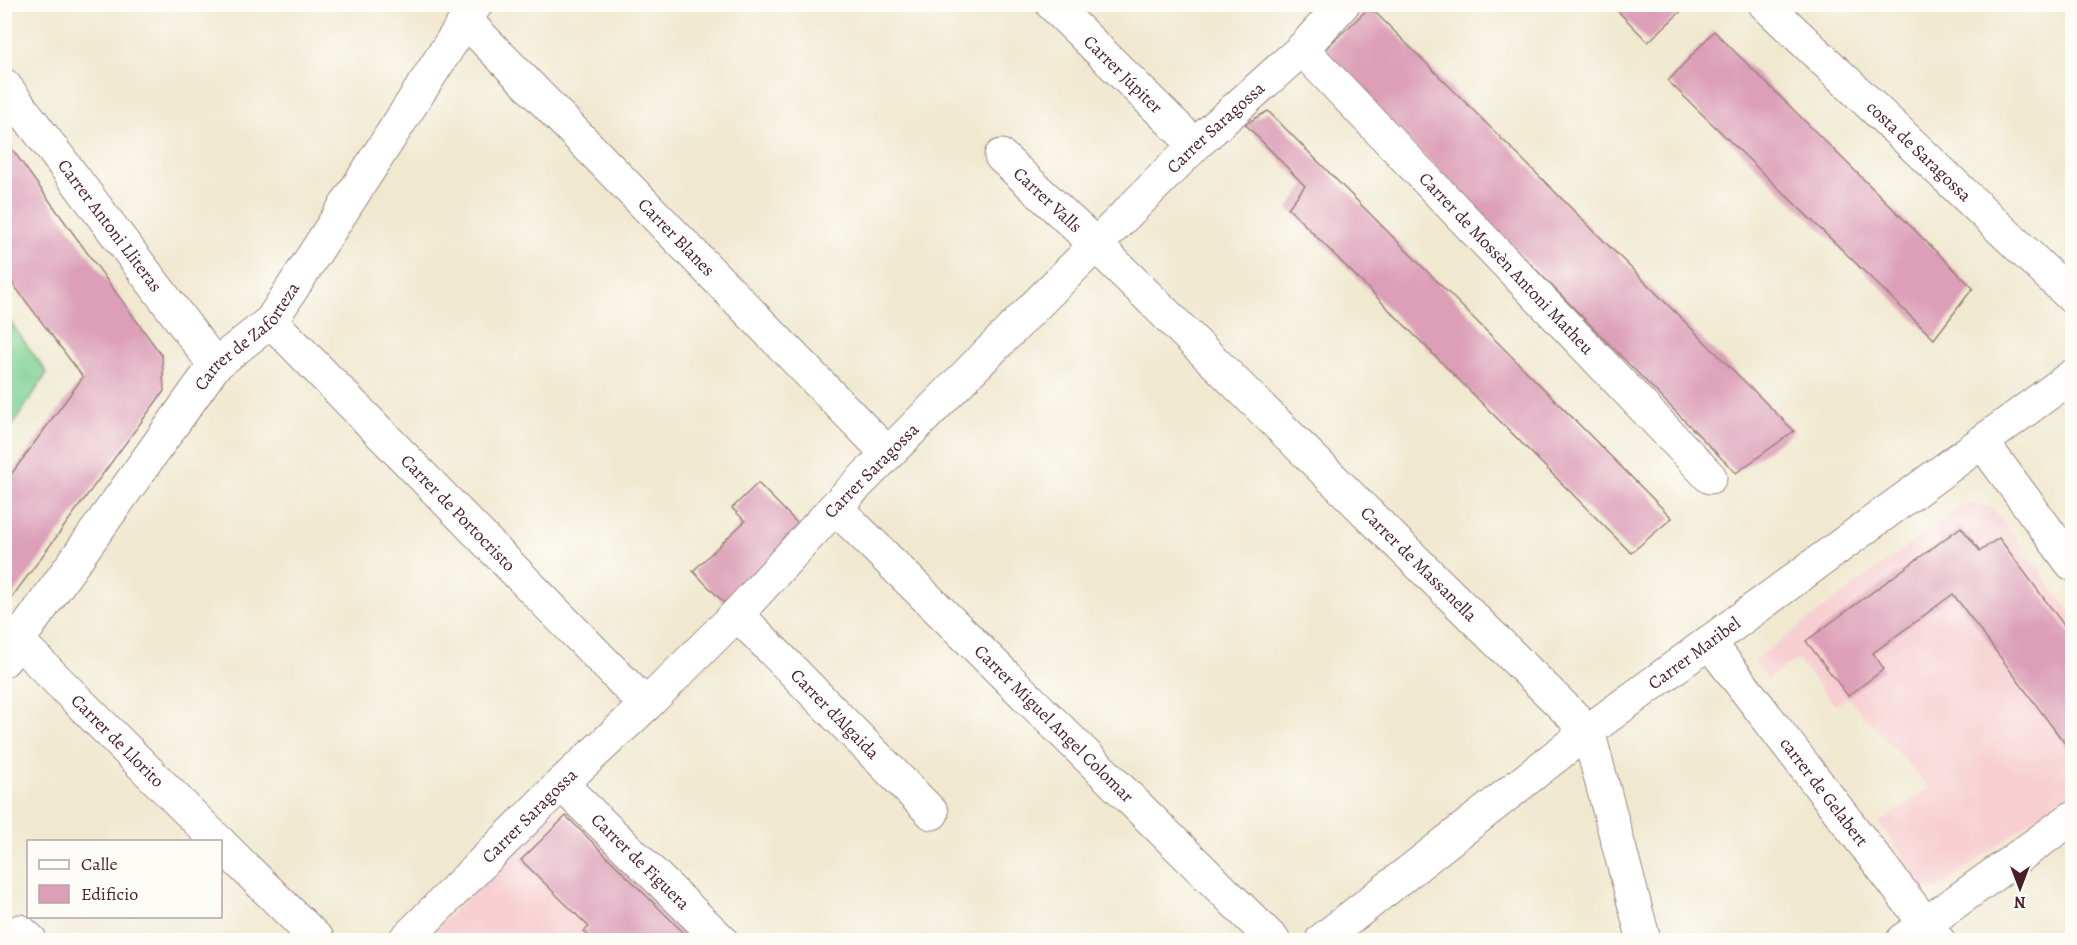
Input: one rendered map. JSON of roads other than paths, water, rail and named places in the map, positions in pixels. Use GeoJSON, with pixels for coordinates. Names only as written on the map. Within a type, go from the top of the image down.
{"type":"FeatureCollection","features":[{"type":"Feature","properties":{"kind":"street","name":"Carrer Júpiter"},"geometry":{"type":"LineString","coordinates":[[1052,4],[1195,145]]}},
{"type":"Feature","properties":{"kind":"street","name":"Carrer Saragossa"},"geometry":{"type":"LineString","coordinates":[[405,940],[561,784],[646,705],[737,614],[835,507],[1195,145],[1302,49],[1343,4]]}},
{"type":"Feature","properties":{"kind":"street","name":"costa de Saragossa"},"geometry":{"type":"LineString","coordinates":[[1765,4],[2073,297]]}},
{"type":"Feature","properties":{"kind":"street","name":"Carrer de Zaforteza"},"geometry":{"type":"LineString","coordinates":[[11,650],[216,365],[272,321],[470,12]]}},
{"type":"Feature","properties":{"kind":"street","name":"Carrer Blanes"},"geometry":{"type":"LineString","coordinates":[[470,12],[888,454]]}},
{"type":"Feature","properties":{"kind":"street","name":"Carrer de Mossèn Antoni Matheu"},"geometry":{"type":"LineString","coordinates":[[1302,49],[1710,477]]}},
{"type":"Feature","properties":{"kind":"street","name":"Carrer Antoni Lliteras"},"geometry":{"type":"LineString","coordinates":[[4,85],[216,365]]}},
{"type":"Feature","properties":{"kind":"street","name":"Carrer Valls"},"geometry":{"type":"LineString","coordinates":[[1001,156],[1096,245]]}},
{"type":"Feature","properties":{"kind":"street","name":"Carrer de Massanella"},"geometry":{"type":"LineString","coordinates":[[1096,245],[1588,731]]}},
{"type":"Feature","properties":{"kind":"street","name":"Carrer de Portocristo"},"geometry":{"type":"LineString","coordinates":[[272,321],[646,705]]}},
{"type":"Feature","properties":{"kind":"street","name":"Carrer Maribel"},"geometry":{"type":"LineString","coordinates":[[1322,940],[1588,731],[2073,376]]}},
{"type":"Feature","properties":{"kind":"street"},"geometry":{"type":"LineString","coordinates":[[1982,442],[2073,564]]}},
{"type":"Feature","properties":{"kind":"street","name":"Carrer Miguel Angel Colomar"},"geometry":{"type":"LineString","coordinates":[[835,507],[1273,940]]}},
{"type":"Feature","properties":{"kind":"street","name":"Carrer d'Algaida"},"geometry":{"type":"LineString","coordinates":[[737,614],[932,813]]}},
{"type":"Feature","properties":{"kind":"street","name":"carrer de Gelabert"},"geometry":{"type":"LineString","coordinates":[[1709,642],[1922,935]]}},
{"type":"Feature","properties":{"kind":"street","name":"Carrer de Llorito"},"geometry":{"type":"LineString","coordinates":[[11,650],[218,840]]}},
{"type":"Feature","properties":{"kind":"street"},"geometry":{"type":"LineString","coordinates":[[1588,731],[1644,940]]}},
{"type":"Feature","properties":{"kind":"street","name":"Carrer de Figuera"},"geometry":{"type":"LineString","coordinates":[[561,784],[721,940]]}},
{"type":"Feature","properties":{"kind":"street"},"geometry":{"type":"LineString","coordinates":[[1922,935],[2073,818]]}},
{"type":"Feature","properties":{"kind":"street","name":"Carrer de Llorito"},"geometry":{"type":"LineString","coordinates":[[222,844],[318,940]]}}]}
